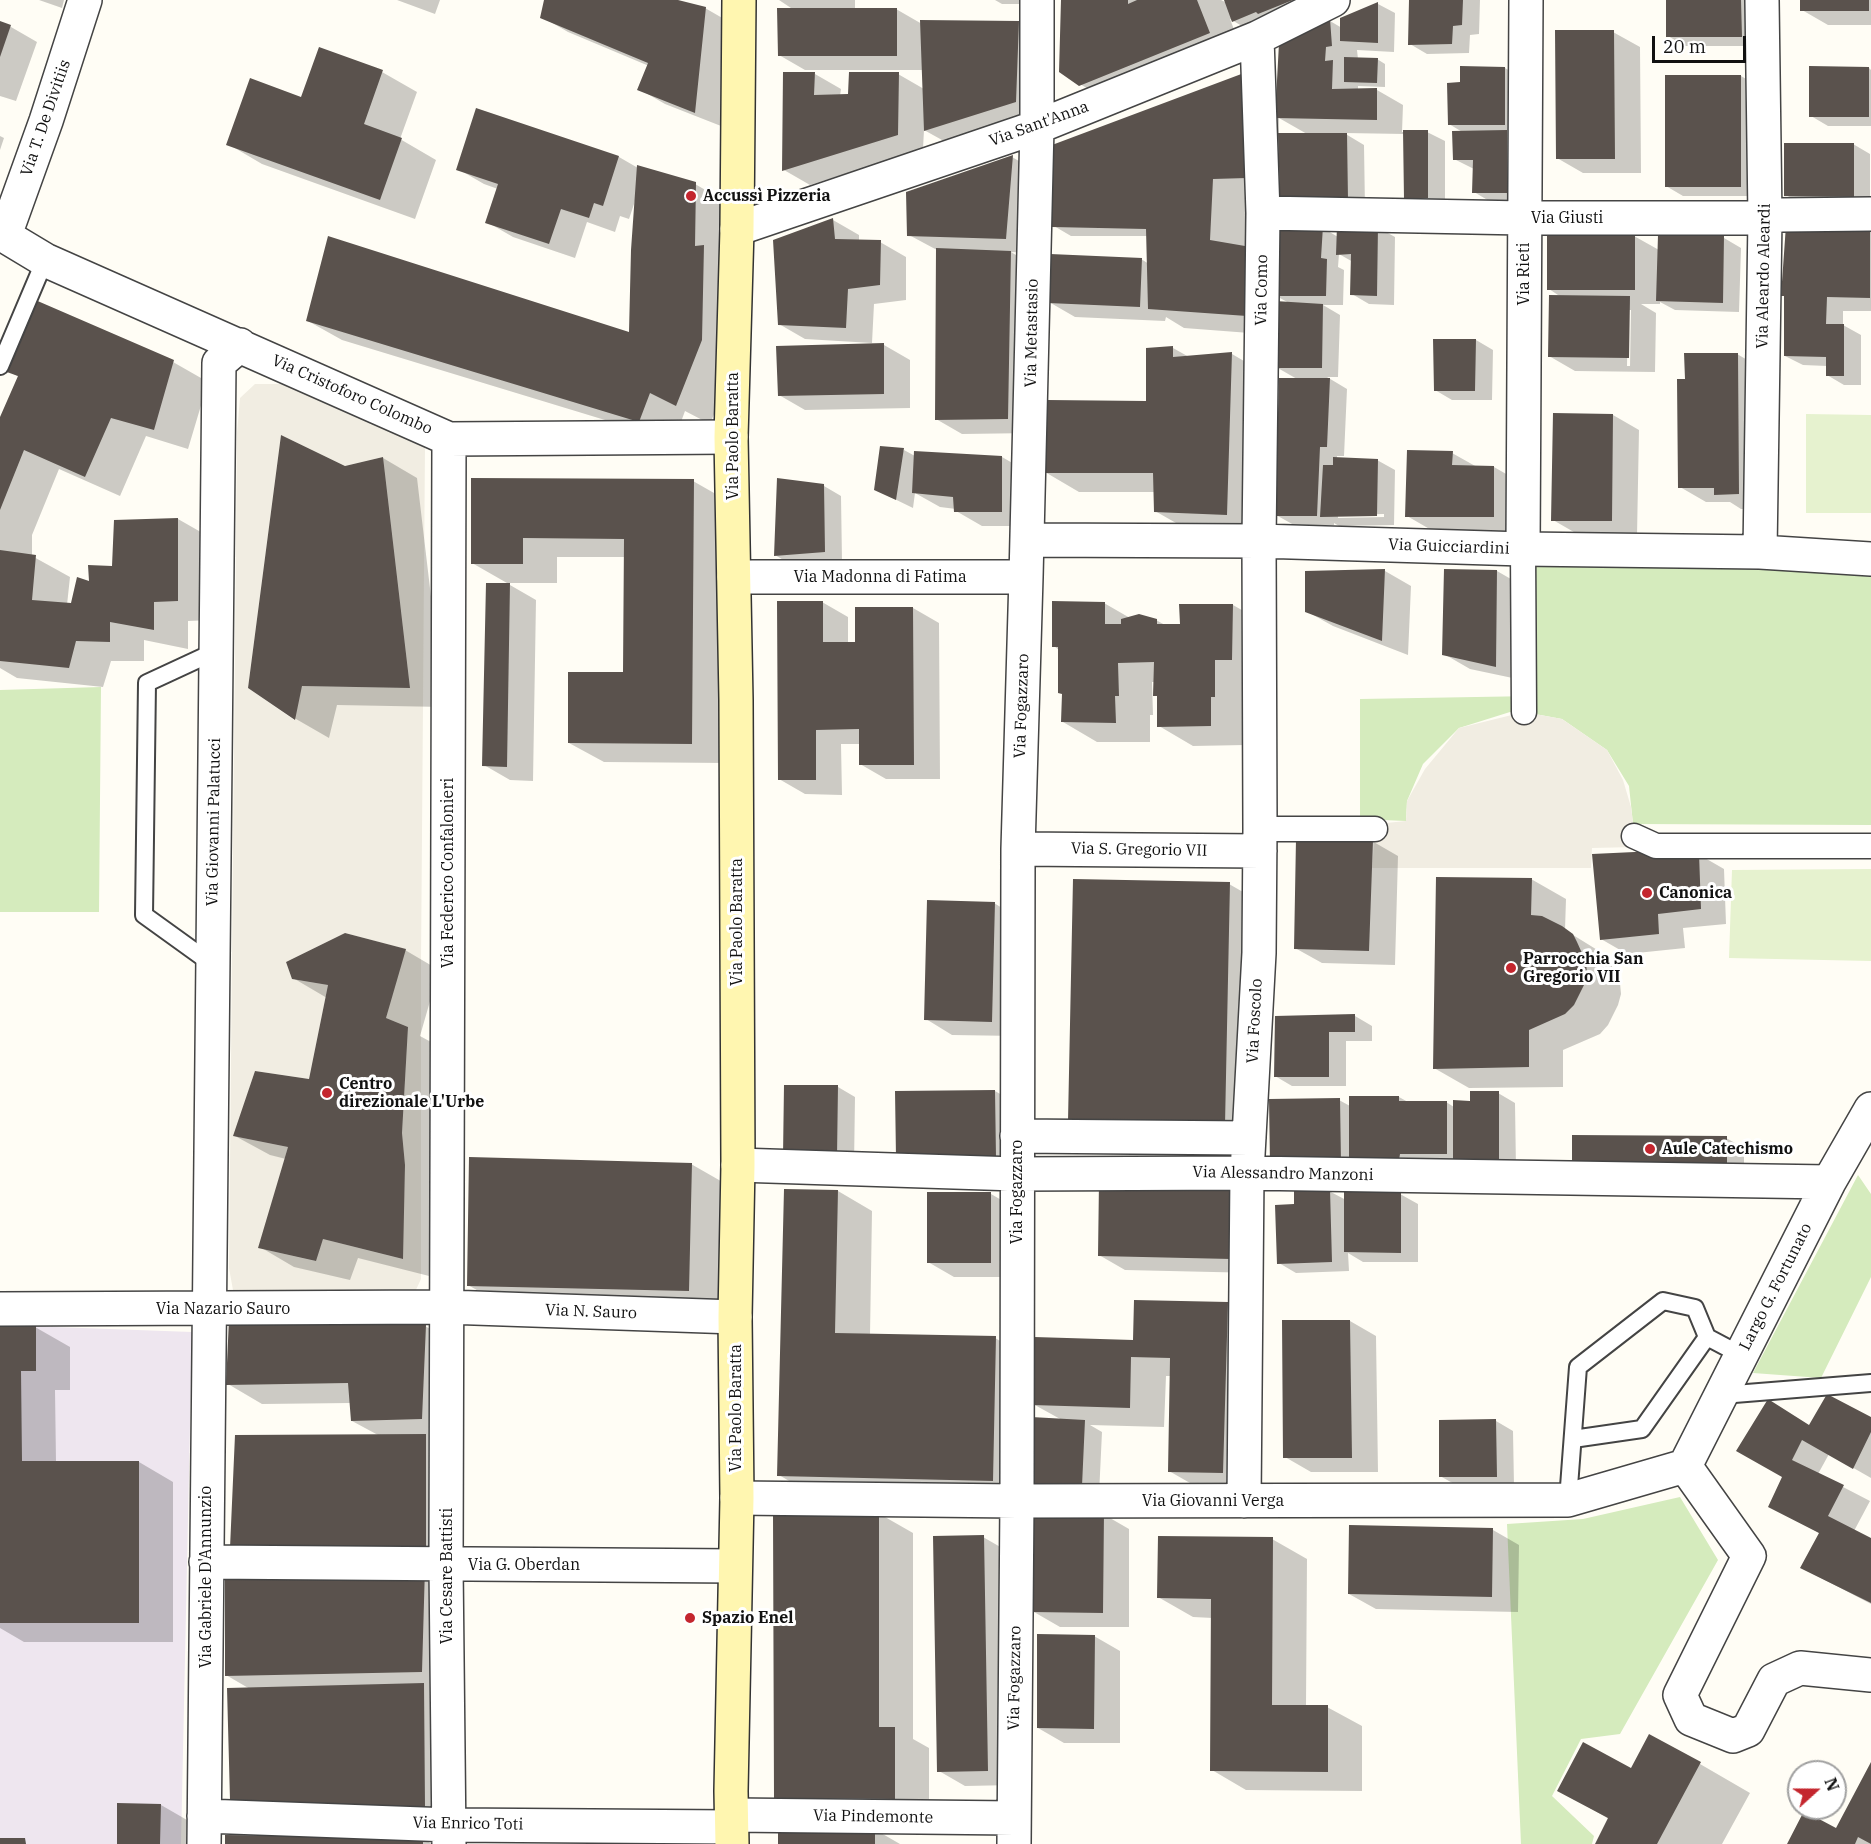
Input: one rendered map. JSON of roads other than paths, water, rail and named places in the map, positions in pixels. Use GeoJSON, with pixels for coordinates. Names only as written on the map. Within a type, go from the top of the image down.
{"type":"FeatureCollection","features":[{"type":"Feature","properties":{"kind":"main road","name":"Via Paolo Baratta"},"geometry":{"type":"LineString","coordinates":[[732,1829],[738,1165],[731,437],[737,229],[739,0]]}},
{"type":"Feature","properties":{"kind":"street","name":"Via T. De Divitiis"},"geometry":{"type":"LineString","coordinates":[[3,234],[46,121],[85,0]]}},
{"type":"Feature","properties":{"kind":"street","name":"Via Metastasio"},"geometry":{"type":"LineString","coordinates":[[1027,540],[1037,0]]}},
{"type":"Feature","properties":{"kind":"street","name":"Via Sant'Anna"},"geometry":{"type":"LineString","coordinates":[[737,229],[1036,127],[1257,38],[1334,0]]}},
{"type":"Feature","properties":{"kind":"street","name":"Via Rieti"},"geometry":{"type":"LineString","coordinates":[[1523,549],[1526,0]]}},
{"type":"Feature","properties":{"kind":"street","name":"Via Aleardo Aleardi"},"geometry":{"type":"LineString","coordinates":[[1760,552],[1765,218],[1762,0]]}},
{"type":"Feature","properties":{"kind":"street","name":"Via Como"},"geometry":{"type":"LineString","coordinates":[[1257,38],[1263,213],[1259,541]]}},
{"type":"Feature","properties":{"kind":"street","name":"Via Giusti"},"geometry":{"type":"LineString","coordinates":[[1263,213],[1524,218],[1765,218],[1781,215],[1871,214]]}},
{"type":"Feature","properties":{"kind":"street","name":"Via Cristoforo Colombo"},"geometry":{"type":"LineString","coordinates":[[3,234],[45,260],[449,439],[731,437]]}},
{"type":"Feature","properties":{"kind":"street","name":"Via Giovanni Palatucci"},"geometry":{"type":"LineString","coordinates":[[208,1309],[219,363],[240,345]]}},
{"type":"Feature","properties":{"kind":"street","name":"Via Federico Confalonieri"},"geometry":{"type":"LineString","coordinates":[[446,1307],[449,439]]}},
{"type":"Feature","properties":{"kind":"street","name":"Via Guicciardini"},"geometry":{"type":"LineString","coordinates":[[1027,540],[1259,541],[1523,549],[1760,552],[1871,559]]}},
{"type":"Feature","properties":{"kind":"street","name":"Via Fogazzaro"},"geometry":{"type":"LineString","coordinates":[[1014,1831],[1017,1501],[1016,577],[1027,540]]}},
{"type":"Feature","properties":{"kind":"street","name":"Via Foscolo"},"geometry":{"type":"LineString","coordinates":[[1244,1501],[1247,1173],[1259,952],[1259,541]]}},
{"type":"Feature","properties":{"kind":"street"},"geometry":{"type":"LineString","coordinates":[[1523,549],[1524,712]]}},
{"type":"Feature","properties":{"kind":"street","name":"Via Madonna di Fatima"},"geometry":{"type":"LineString","coordinates":[[734,577],[1016,577]]}},
{"type":"Feature","properties":{"kind":"street"},"geometry":{"type":"LineString","coordinates":[[1260,840],[1375,830]]}},
{"type":"Feature","properties":{"kind":"street"},"geometry":{"type":"LineString","coordinates":[[1634,836],[1656,846],[1871,846]]}},
{"type":"Feature","properties":{"kind":"street","name":"Via S. Gregorio VII"},"geometry":{"type":"LineString","coordinates":[[1018,849],[1260,840]]}},
{"type":"Feature","properties":{"kind":"street","name":"Largo G. Fortunato"},"geometry":{"type":"LineString","coordinates":[[1685,1466],[1829,1182],[1871,1109]]}},
{"type":"Feature","properties":{"kind":"street"},"geometry":{"type":"LineString","coordinates":[[1017,1136],[1249,1138]]}},
{"type":"Feature","properties":{"kind":"street","name":"Via Alessandro Manzoni"},"geometry":{"type":"LineString","coordinates":[[738,1165],[1016,1174],[1247,1173],[1829,1182]]}},
{"type":"Feature","properties":{"kind":"street","name":"Via Nazario Sauro"},"geometry":{"type":"LineString","coordinates":[[0,1309],[446,1307]]}},
{"type":"Feature","properties":{"kind":"street","name":"Via N. Sauro"},"geometry":{"type":"LineString","coordinates":[[446,1307],[735,1317]]}},
{"type":"Feature","properties":{"kind":"street","name":"Via Cesare Battisti"},"geometry":{"type":"LineString","coordinates":[[446,1307],[446,1565],[450,1834]]}},
{"type":"Feature","properties":{"kind":"street","name":"Via Gabriele D'Annunzio"},"geometry":{"type":"LineString","coordinates":[[204,1830],[208,1309]]}},
{"type":"Feature","properties":{"kind":"street"},"geometry":{"type":"LineString","coordinates":[[1685,1466],[1749,1556],[1680,1695],[1690,1719],[1732,1736],[1748,1730],[1774,1680],[1800,1668],[1871,1675]]}},
{"type":"Feature","properties":{"kind":"street","name":"Via Giovanni Verga"},"geometry":{"type":"LineString","coordinates":[[736,1498],[1017,1501],[1568,1500],[1685,1466]]}},
{"type":"Feature","properties":{"kind":"street","name":"Via G. Oberdan"},"geometry":{"type":"LineString","coordinates":[[206,1562],[735,1566]]}},
{"type":"Feature","properties":{"kind":"street","name":"Via Pindemonte"},"geometry":{"type":"LineString","coordinates":[[732,1829],[1014,1831]]}},
{"type":"Feature","properties":{"kind":"street","name":"Via Enrico Toti"},"geometry":{"type":"LineString","coordinates":[[204,1830],[450,1834],[732,1829]]}},
{"type":"Feature","properties":{"kind":"lane"},"geometry":{"type":"LineString","coordinates":[[0,366],[45,260]]}},
{"type":"Feature","properties":{"kind":"lane"},"geometry":{"type":"LineString","coordinates":[[212,964],[144,915],[147,683],[216,651]]}},
{"type":"Feature","properties":{"kind":"lane"},"geometry":{"type":"LineString","coordinates":[[1568,1500],[1578,1367],[1663,1301],[1695,1308],[1707,1337],[1741,1355]]}},
{"type":"Feature","properties":{"kind":"lane"},"geometry":{"type":"LineString","coordinates":[[1573,1439],[1642,1430],[1707,1337]]}},
{"type":"Feature","properties":{"kind":"lane"},"geometry":{"type":"LineString","coordinates":[[1722,1395],[1871,1383]]}},
{"type":"Feature","properties":{"kind":"place","name":"Accussì Pizzeria"},"geometry":{"type":"Point","coordinates":[691,196]}},
{"type":"Feature","properties":{"kind":"place","name":"Canonica"},"geometry":{"type":"Point","coordinates":[1647,893]}},
{"type":"Feature","properties":{"kind":"place","name":"Parrocchia San Gregorio VII"},"geometry":{"type":"Point","coordinates":[1511,968]}},
{"type":"Feature","properties":{"kind":"place","name":"Centro direzionale L'Urbe"},"geometry":{"type":"Point","coordinates":[327,1093]}},
{"type":"Feature","properties":{"kind":"place","name":"Aule Catechismo"},"geometry":{"type":"Point","coordinates":[1650,1149]}},
{"type":"Feature","properties":{"kind":"place","name":"Spazio Enel"},"geometry":{"type":"Point","coordinates":[690,1618]}}]}
